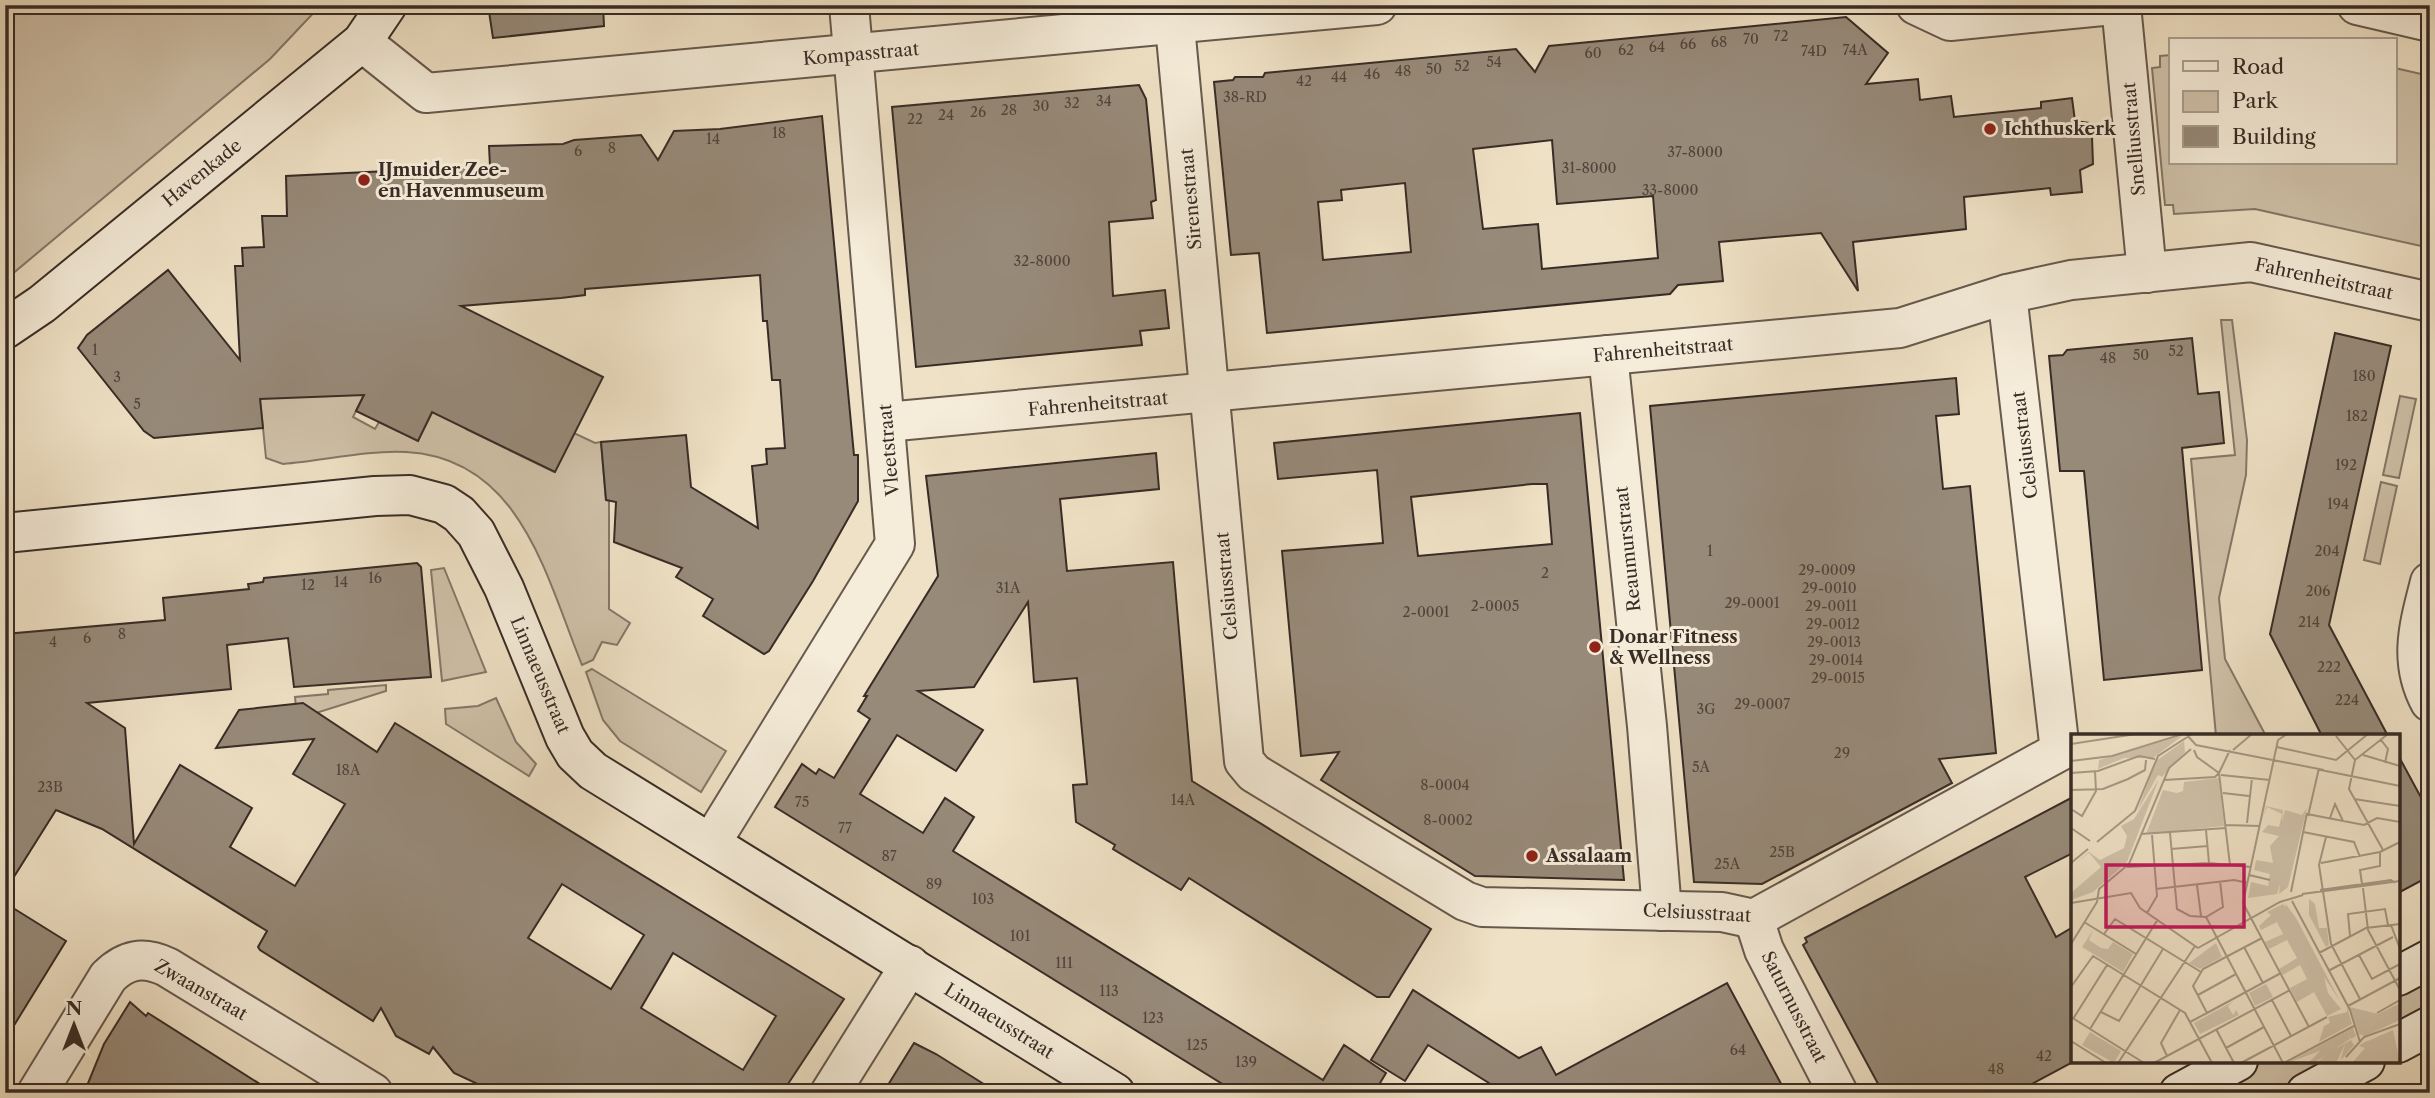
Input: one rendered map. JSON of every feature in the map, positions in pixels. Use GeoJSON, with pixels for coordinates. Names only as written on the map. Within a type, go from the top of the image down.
{"type":"FeatureCollection","features":[{"type":"Feature","properties":{"kind":"street","name":"Havenkade"},"geometry":{"type":"LineString","coordinates":[[5,329],[42,304],[362,42],[387,5]]}},
{"type":"Feature","properties":{"kind":"street","name":"Vleetstraat"},"geometry":{"type":"LineString","coordinates":[[711,844],[895,544],[849,5]]}},
{"type":"Feature","properties":{"kind":"street","name":"Kompasstraat"},"geometry":{"type":"LineString","coordinates":[[362,42],[426,93],[853,55],[1174,15],[1377,5]]}},
{"type":"Feature","properties":{"kind":"street"},"geometry":{"type":"LineString","coordinates":[[1916,5],[1950,21],[2113,5]]}},
{"type":"Feature","properties":{"kind":"street","name":"Snelliusstraat"},"geometry":{"type":"LineString","coordinates":[[2122,5],[2147,273]]}},
{"type":"Feature","properties":{"kind":"street"},"geometry":{"type":"LineString","coordinates":[[2357,5],[2430,22]]}},
{"type":"Feature","properties":{"kind":"street","name":"Sirenestraat"},"geometry":{"type":"LineString","coordinates":[[1174,15],[1209,393]]}},
{"type":"Feature","properties":{"kind":"street","name":"Fahrenheitstraat"},"geometry":{"type":"LineString","coordinates":[[886,422],[1900,328],[2007,294],[2071,280],[2251,262],[2430,302]]}},
{"type":"Feature","properties":{"kind":"street","name":"Celsiusstraat"},"geometry":{"type":"LineString","coordinates":[[1209,393],[1242,747],[1244,761],[1254,773],[1465,901],[1482,907],[1722,912],[1754,919],[2060,751],[2007,294]]}},
{"type":"Feature","properties":{"kind":"street","name":"Reaumurstraat"},"geometry":{"type":"LineString","coordinates":[[1608,355],[1647,726],[1662,911]]}},
{"type":"Feature","properties":{"kind":"street","name":"Linnaeusstraat"},"geometry":{"type":"LineString","coordinates":[[5,533],[374,496],[410,495],[443,504],[459,514],[486,547],[575,754],[593,771],[1115,1093]]}},
{"type":"Feature","properties":{"kind":"street"},"geometry":{"type":"LineString","coordinates":[[2430,582],[2416,656],[2417,673],[2430,702]]}},
{"type":"Feature","properties":{"kind":"street","name":"Saturnusstraat"},"geometry":{"type":"LineString","coordinates":[[1754,919],[1764,950],[1838,1093]]}},
{"type":"Feature","properties":{"kind":"street"},"geometry":{"type":"LineString","coordinates":[[2400,975],[2430,959]]}},
{"type":"Feature","properties":{"kind":"street","name":"Zwaanstraat"},"geometry":{"type":"LineString","coordinates":[[37,1093],[108,977],[120,965],[134,960],[152,960],[373,1093]]}},
{"type":"Feature","properties":{"kind":"street"},"geometry":{"type":"LineString","coordinates":[[830,1093],[910,965]]}},
{"type":"Feature","properties":{"kind":"street"},"geometry":{"type":"LineString","coordinates":[[2400,1043],[2430,1027]]}},
{"type":"Feature","properties":{"kind":"street"},"geometry":{"type":"LineString","coordinates":[[2179,1093],[2234,1063]]}},
{"type":"Feature","properties":{"kind":"street"},"geometry":{"type":"LineString","coordinates":[[2306,1093],[2361,1063]]}},
{"type":"Feature","properties":{"kind":"green space"},"geometry":{"type":"Polygon","coordinates":[[[5,5],[321,5],[270,59],[5,280],[5,5]]]}},
{"type":"Feature","properties":{"kind":"green space"},"geometry":{"type":"Polygon","coordinates":[[[2169,55],[2169,164],[2396,164],[2396,68],[2430,76],[2430,248],[2255,209],[2174,214],[2173,205],[2165,205],[2152,68],[2160,67],[2160,56],[2169,55]]]}},
{"type":"Feature","properties":{"kind":"green space"},"geometry":{"type":"Polygon","coordinates":[[[2221,320],[2232,320],[2247,440],[2246,475],[2219,598],[2225,659],[2265,734],[2216,734],[2191,459],[2235,455],[2221,320]]]}},
{"type":"Feature","properties":{"kind":"green space"},"geometry":{"type":"Polygon","coordinates":[[[327,355],[383,355],[353,417],[375,429],[379,422],[418,441],[452,373],[466,429],[554,472],[574,433],[595,443],[601,442],[606,500],[609,501],[609,609],[630,623],[617,645],[602,642],[593,660],[582,665],[541,561],[524,528],[503,499],[477,475],[445,459],[406,452],[283,464],[266,458],[260,398],[328,396],[327,355]]]}},
{"type":"Feature","properties":{"kind":"green space"},"geometry":{"type":"Polygon","coordinates":[[[2400,396],[2416,399],[2399,478],[2383,475],[2400,396]]]}},
{"type":"Feature","properties":{"kind":"green space"},"geometry":{"type":"Polygon","coordinates":[[[2381,482],[2397,486],[2380,564],[2364,560],[2381,482]]]}},
{"type":"Feature","properties":{"kind":"green space"},"geometry":{"type":"Polygon","coordinates":[[[444,568],[486,672],[442,681],[431,570],[444,568]]]}},
{"type":"Feature","properties":{"kind":"green space"},"geometry":{"type":"Polygon","coordinates":[[[592,669],[726,751],[701,792],[620,741],[603,720],[586,672],[592,669]]]}},
{"type":"Feature","properties":{"kind":"green space"},"geometry":{"type":"Polygon","coordinates":[[[386,685],[386,691],[297,719],[295,697],[328,694],[328,690],[386,685]]]}},
{"type":"Feature","properties":{"kind":"green space"},"geometry":{"type":"Polygon","coordinates":[[[496,698],[516,742],[536,764],[529,776],[446,724],[445,709],[478,706],[496,698]]]}},
{"type":"Feature","properties":{"kind":"green space"},"geometry":{"type":"Polygon","coordinates":[[[2430,970],[2430,1015],[2400,1031],[2400,986],[2430,970]]]}},
{"type":"Feature","properties":{"kind":"green space"},"geometry":{"type":"Polygon","coordinates":[[[2256,1063],[2340,1063],[2285,1093],[2201,1093],[2256,1063]]]}},
{"type":"Feature","properties":{"kind":"building"},"geometry":{"type":"Polygon","coordinates":[[[488,5],[603,5],[604,26],[493,38],[488,5]]]}},
{"type":"Feature","properties":{"kind":"building"},"geometry":{"type":"Polygon","coordinates":[[[1846,17],[1888,53],[1866,84],[1918,79],[1920,100],[1951,96],[1954,117],[2041,108],[2041,102],[2072,98],[2075,121],[2089,123],[2093,164],[2080,170],[2082,192],[2051,195],[2050,188],[1964,197],[1966,229],[1853,242],[1858,291],[1821,233],[1719,242],[1723,281],[1678,285],[1670,294],[1267,333],[1259,253],[1231,255],[1214,82],[1233,80],[1235,77],[1263,77],[1265,73],[1516,49],[1535,72],[1549,46],[1846,17]],[[1552,140],[1473,149],[1483,229],[1538,224],[1542,269],[1658,258],[1653,196],[1557,204],[1552,140]],[[1405,183],[1341,190],[1342,200],[1318,202],[1323,260],[1411,252],[1405,183]]]}},
{"type":"Feature","properties":{"kind":"building"},"geometry":{"type":"Polygon","coordinates":[[[1139,85],[1146,99],[1156,200],[1151,202],[1153,218],[1109,222],[1113,296],[1165,290],[1169,328],[1140,331],[1142,345],[916,367],[892,107],[1139,85]]]}},
{"type":"Feature","properties":{"kind":"building"},"geometry":{"type":"Polygon","coordinates":[[[822,116],[854,455],[858,455],[858,501],[813,581],[769,651],[764,654],[703,616],[713,599],[676,577],[682,568],[614,542],[616,502],[606,500],[601,442],[686,435],[691,487],[758,528],[752,466],[767,464],[766,449],[785,448],[780,380],[772,380],[767,321],[763,321],[760,275],[585,289],[585,295],[461,306],[603,377],[555,472],[432,412],[418,441],[356,411],[364,395],[260,399],[263,428],[154,438],[144,431],[78,348],[87,335],[168,270],[240,360],[235,266],[243,266],[242,248],[264,247],[262,216],[287,216],[286,176],[490,166],[489,146],[563,144],[574,140],[641,135],[658,160],[674,131],[720,129],[822,116]]]}},
{"type":"Feature","properties":{"kind":"building"},"geometry":{"type":"Polygon","coordinates":[[[2335,333],[2391,346],[2329,625],[2387,734],[2321,734],[2270,634],[2335,333]]]}},
{"type":"Feature","properties":{"kind":"building"},"geometry":{"type":"Polygon","coordinates":[[[2192,338],[2198,394],[2219,392],[2224,443],[2182,448],[2202,670],[2104,680],[2084,471],[2060,471],[2049,356],[2063,355],[2067,350],[2192,338]]]}},
{"type":"Feature","properties":{"kind":"building"},"geometry":{"type":"Polygon","coordinates":[[[1956,378],[1959,414],[1936,416],[1943,489],[1970,486],[1996,753],[1939,759],[1952,783],[1762,884],[1694,882],[1650,406],[1956,378]]]}},
{"type":"Feature","properties":{"kind":"building"},"geometry":{"type":"Polygon","coordinates":[[[1580,413],[1624,880],[1475,876],[1321,780],[1339,752],[1301,756],[1282,551],[1383,543],[1377,470],[1278,479],[1274,443],[1580,413]],[[1547,484],[1411,497],[1418,556],[1552,544],[1547,484]]]}},
{"type":"Feature","properties":{"kind":"building"},"geometry":{"type":"Polygon","coordinates":[[[1156,453],[1159,489],[1060,499],[1067,571],[1173,562],[1192,781],[1431,929],[1389,997],[1377,997],[1189,878],[1181,890],[1113,849],[1115,845],[1076,822],[1073,785],[1087,784],[1077,678],[1034,682],[1028,602],[974,687],[918,691],[983,730],[956,771],[897,735],[860,794],[923,833],[945,798],[974,817],[953,851],[1323,1080],[1344,1045],[1386,1073],[1374,1093],[1237,1093],[775,807],[802,764],[816,774],[819,769],[834,778],[870,719],[858,711],[867,696],[864,696],[938,576],[926,476],[1156,453]]]}},
{"type":"Feature","properties":{"kind":"building"},"geometry":{"type":"Polygon","coordinates":[[[417,563],[421,567],[431,677],[294,687],[288,638],[227,645],[231,689],[87,703],[125,728],[134,844],[180,765],[252,808],[230,847],[295,886],[345,804],[293,774],[314,739],[216,748],[239,710],[303,703],[377,752],[395,723],[844,999],[782,1093],[487,1093],[480,1085],[454,1073],[433,1047],[429,1054],[396,1036],[381,1008],[373,1021],[260,950],[258,947],[267,931],[102,829],[56,810],[5,891],[5,634],[165,620],[163,598],[249,589],[248,584],[263,582],[264,578],[417,563]],[[562,884],[528,938],[611,989],[644,935],[562,884]],[[673,953],[641,1008],[743,1070],[776,1016],[673,953]]]}},
{"type":"Feature","properties":{"kind":"building"},"geometry":{"type":"Polygon","coordinates":[[[2400,759],[2430,814],[2430,876],[2400,892],[2400,759]]]}},
{"type":"Feature","properties":{"kind":"building"},"geometry":{"type":"Polygon","coordinates":[[[2071,798],[2071,854],[2025,877],[2056,937],[2071,928],[2071,1063],[2015,1093],[1883,1093],[1803,945],[1807,942],[1805,938],[2071,798]]]}},
{"type":"Feature","properties":{"kind":"building"},"geometry":{"type":"Polygon","coordinates":[[[5,903],[66,941],[5,1040],[5,903]]]}},
{"type":"Feature","properties":{"kind":"building"},"geometry":{"type":"Polygon","coordinates":[[[1727,983],[1786,1093],[1505,1093],[1428,1045],[1405,1081],[1371,1060],[1413,990],[1519,1058],[1541,1047],[1556,1075],[1727,983]]]}},
{"type":"Feature","properties":{"kind":"building"},"geometry":{"type":"Polygon","coordinates":[[[130,1002],[146,1016],[148,1013],[274,1093],[84,1093],[104,1044],[130,1002]]]}},
{"type":"Feature","properties":{"kind":"building"},"geometry":{"type":"Polygon","coordinates":[[[914,1043],[936,1054],[998,1093],[883,1093],[914,1043]]]}},
{"type":"Feature","properties":{"kind":"place","name":"Ichthuskerk"},"geometry":{"type":"Point","coordinates":[1990,129]}},
{"type":"Feature","properties":{"kind":"place","name":"IJmuider Zee- en Havenmuseum"},"geometry":{"type":"Point","coordinates":[364,180]}},
{"type":"Feature","properties":{"kind":"place","name":"Donar Fitness & Wellness"},"geometry":{"type":"Point","coordinates":[1595,647]}},
{"type":"Feature","properties":{"kind":"place","name":"Assalaam"},"geometry":{"type":"Point","coordinates":[1532,856]}}]}
